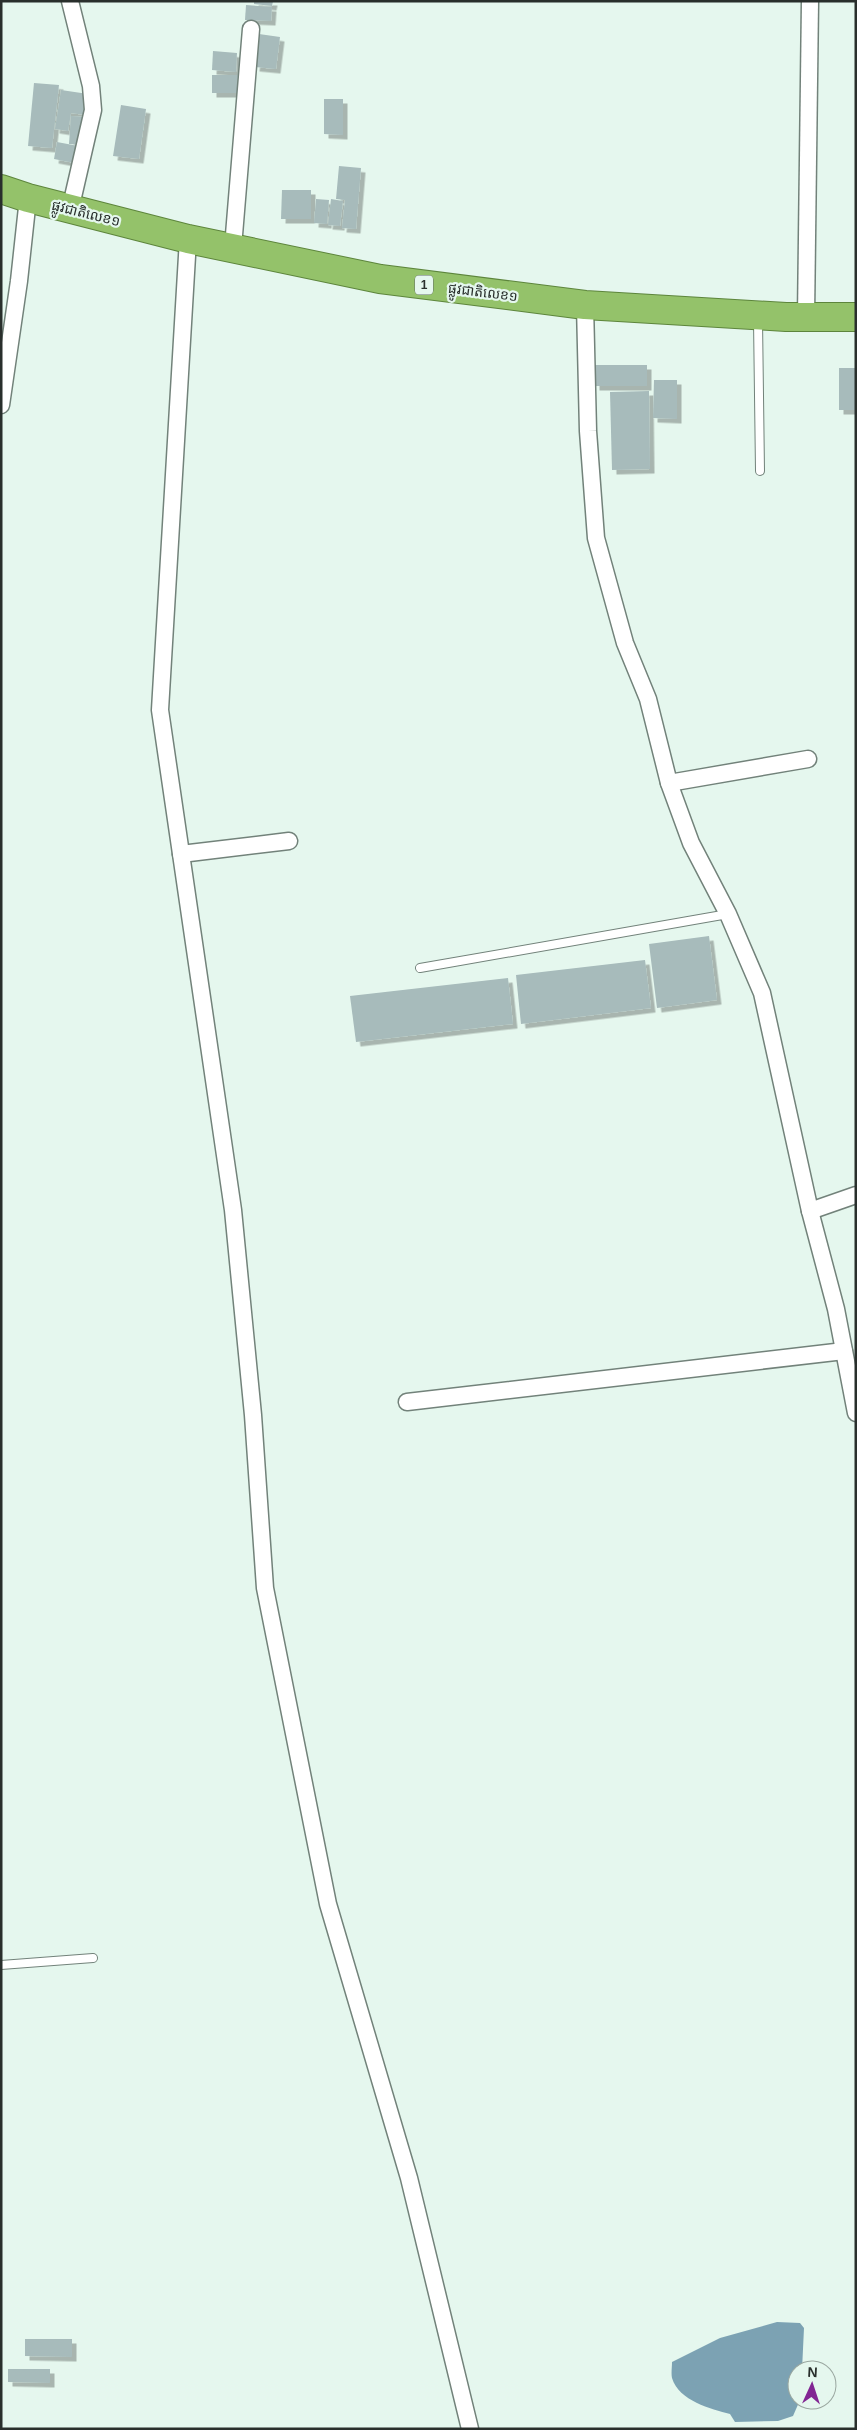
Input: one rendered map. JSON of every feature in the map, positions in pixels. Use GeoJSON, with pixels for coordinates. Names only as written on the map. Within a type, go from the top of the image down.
{"type":"FeatureCollection","features":[{"type":"Feature","properties":{"kind":"highway","name":"ផ្លូវជាតិលេខ១"},"geometry":{"type":"LineString","coordinates":[[1,189],[70,210],[188,239],[380,279],[585,305],[758,315],[856,317]]}},
{"type":"Feature","properties":{"kind":"street"},"geometry":{"type":"LineString","coordinates":[[70,1],[91,86],[92,110],[70,210]]}},
{"type":"Feature","properties":{"kind":"street"},"geometry":{"type":"LineString","coordinates":[[806,317],[810,1]]}},
{"type":"Feature","properties":{"kind":"street"},"geometry":{"type":"LineString","coordinates":[[233,247],[251,29]]}},
{"type":"Feature","properties":{"kind":"street"},"geometry":{"type":"LineString","coordinates":[[1,405],[19,281],[28,198]]}},
{"type":"Feature","properties":{"kind":"street"},"geometry":{"type":"LineString","coordinates":[[188,239],[160,710],[232,1210],[253,1415],[265,1588],[328,1904],[409,2178],[470,2429]]}},
{"type":"Feature","properties":{"kind":"street"},"geometry":{"type":"LineString","coordinates":[[585,305],[588,431],[596,538],[625,643],[648,699],[669,783],[691,843],[728,914],[762,993],[810,1210],[836,1309],[856,1413]]}},
{"type":"Feature","properties":{"kind":"street"},"geometry":{"type":"LineString","coordinates":[[669,783],[808,759]]}},
{"type":"Feature","properties":{"kind":"street"},"geometry":{"type":"LineString","coordinates":[[181,854],[289,841]]}},
{"type":"Feature","properties":{"kind":"street"},"geometry":{"type":"LineString","coordinates":[[810,1210],[856,1195]]}},
{"type":"Feature","properties":{"kind":"street"},"geometry":{"type":"LineString","coordinates":[[407,1402],[844,1351]]}},
{"type":"Feature","properties":{"kind":"lane"},"geometry":{"type":"LineString","coordinates":[[758,315],[760,471]]}},
{"type":"Feature","properties":{"kind":"lane"},"geometry":{"type":"LineString","coordinates":[[420,968],[728,914]]}},
{"type":"Feature","properties":{"kind":"lane"},"geometry":{"type":"LineString","coordinates":[[1,1965],[93,1958]]}},
{"type":"Feature","properties":{"kind":"water"},"geometry":{"type":"Polygon","coordinates":[[[777,2322],[800,2323],[804,2328],[802,2360],[787,2360],[787,2410],[796,2410],[793,2416],[778,2421],[735,2422],[730,2414],[696,2403],[681,2393],[672,2376],[672,2362],[720,2338],[777,2322]]]}},
{"type":"Feature","properties":{"kind":"building"},"geometry":{"type":"Polygon","coordinates":[[[254,1],[273,1],[272,6],[254,4],[254,1]]]}},
{"type":"Feature","properties":{"kind":"building"},"geometry":{"type":"Polygon","coordinates":[[[246,5],[272,7],[271,21],[245,20],[246,5]]]}},
{"type":"Feature","properties":{"kind":"building"},"geometry":{"type":"Polygon","coordinates":[[[259,34],[280,37],[276,69],[255,67],[259,34]]]}},
{"type":"Feature","properties":{"kind":"building"},"geometry":{"type":"Polygon","coordinates":[[[213,51],[237,53],[236,72],[212,70],[213,51]]]}},
{"type":"Feature","properties":{"kind":"building"},"geometry":{"type":"Polygon","coordinates":[[[212,75],[238,75],[237,93],[212,93],[212,75]]]}},
{"type":"Feature","properties":{"kind":"building"},"geometry":{"type":"Polygon","coordinates":[[[34,83],[59,85],[52,148],[28,146],[34,83]]]}},
{"type":"Feature","properties":{"kind":"building"},"geometry":{"type":"Polygon","coordinates":[[[61,90],[88,94],[85,115],[71,113],[68,131],[55,129],[61,90]]]}},
{"type":"Feature","properties":{"kind":"building"},"geometry":{"type":"Polygon","coordinates":[[[324,99],[343,99],[343,135],[324,134],[324,99]]]}},
{"type":"Feature","properties":{"kind":"building"},"geometry":{"type":"Polygon","coordinates":[[[121,105],[146,109],[139,159],[113,156],[121,105]]]}},
{"type":"Feature","properties":{"kind":"building"},"geometry":{"type":"Polygon","coordinates":[[[71,116],[87,117],[84,145],[69,144],[71,116]]]}},
{"type":"Feature","properties":{"kind":"building"},"geometry":{"type":"Polygon","coordinates":[[[57,142],[78,146],[75,163],[54,159],[57,142]]]}},
{"type":"Feature","properties":{"kind":"building"},"geometry":{"type":"Polygon","coordinates":[[[339,166],[361,168],[356,229],[342,228],[345,200],[336,199],[339,166]]]}},
{"type":"Feature","properties":{"kind":"building"},"geometry":{"type":"Polygon","coordinates":[[[282,190],[311,190],[311,219],[281,219],[282,190]]]}},
{"type":"Feature","properties":{"kind":"building"},"geometry":{"type":"Polygon","coordinates":[[[316,199],[329,200],[327,224],[314,223],[316,199]]]}},
{"type":"Feature","properties":{"kind":"building"},"geometry":{"type":"Polygon","coordinates":[[[331,199],[343,201],[340,226],[328,225],[331,199]]]}},
{"type":"Feature","properties":{"kind":"building"},"geometry":{"type":"Polygon","coordinates":[[[595,365],[647,365],[647,386],[595,386],[595,365]]]}},
{"type":"Feature","properties":{"kind":"building"},"geometry":{"type":"Polygon","coordinates":[[[839,368],[856,368],[856,410],[839,410],[839,368]]]}},
{"type":"Feature","properties":{"kind":"building"},"geometry":{"type":"Polygon","coordinates":[[[654,380],[677,380],[677,419],[653,418],[654,380]]]}},
{"type":"Feature","properties":{"kind":"building"},"geometry":{"type":"Polygon","coordinates":[[[649,391],[650,469],[612,470],[610,392],[649,391]]]}},
{"type":"Feature","properties":{"kind":"building"},"geometry":{"type":"Polygon","coordinates":[[[709,936],[717,1000],[657,1008],[649,944],[709,936]]]}},
{"type":"Feature","properties":{"kind":"building"},"geometry":{"type":"Polygon","coordinates":[[[645,960],[651,1008],[521,1024],[516,975],[645,960]]]}},
{"type":"Feature","properties":{"kind":"building"},"geometry":{"type":"Polygon","coordinates":[[[508,978],[513,1024],[356,1042],[350,996],[508,978]]]}},
{"type":"Feature","properties":{"kind":"building"},"geometry":{"type":"Polygon","coordinates":[[[25,2339],[72,2339],[72,2357],[25,2356],[25,2339]]]}},
{"type":"Feature","properties":{"kind":"building"},"geometry":{"type":"Polygon","coordinates":[[[8,2369],[50,2369],[50,2383],[8,2382],[8,2369]]]}}]}
